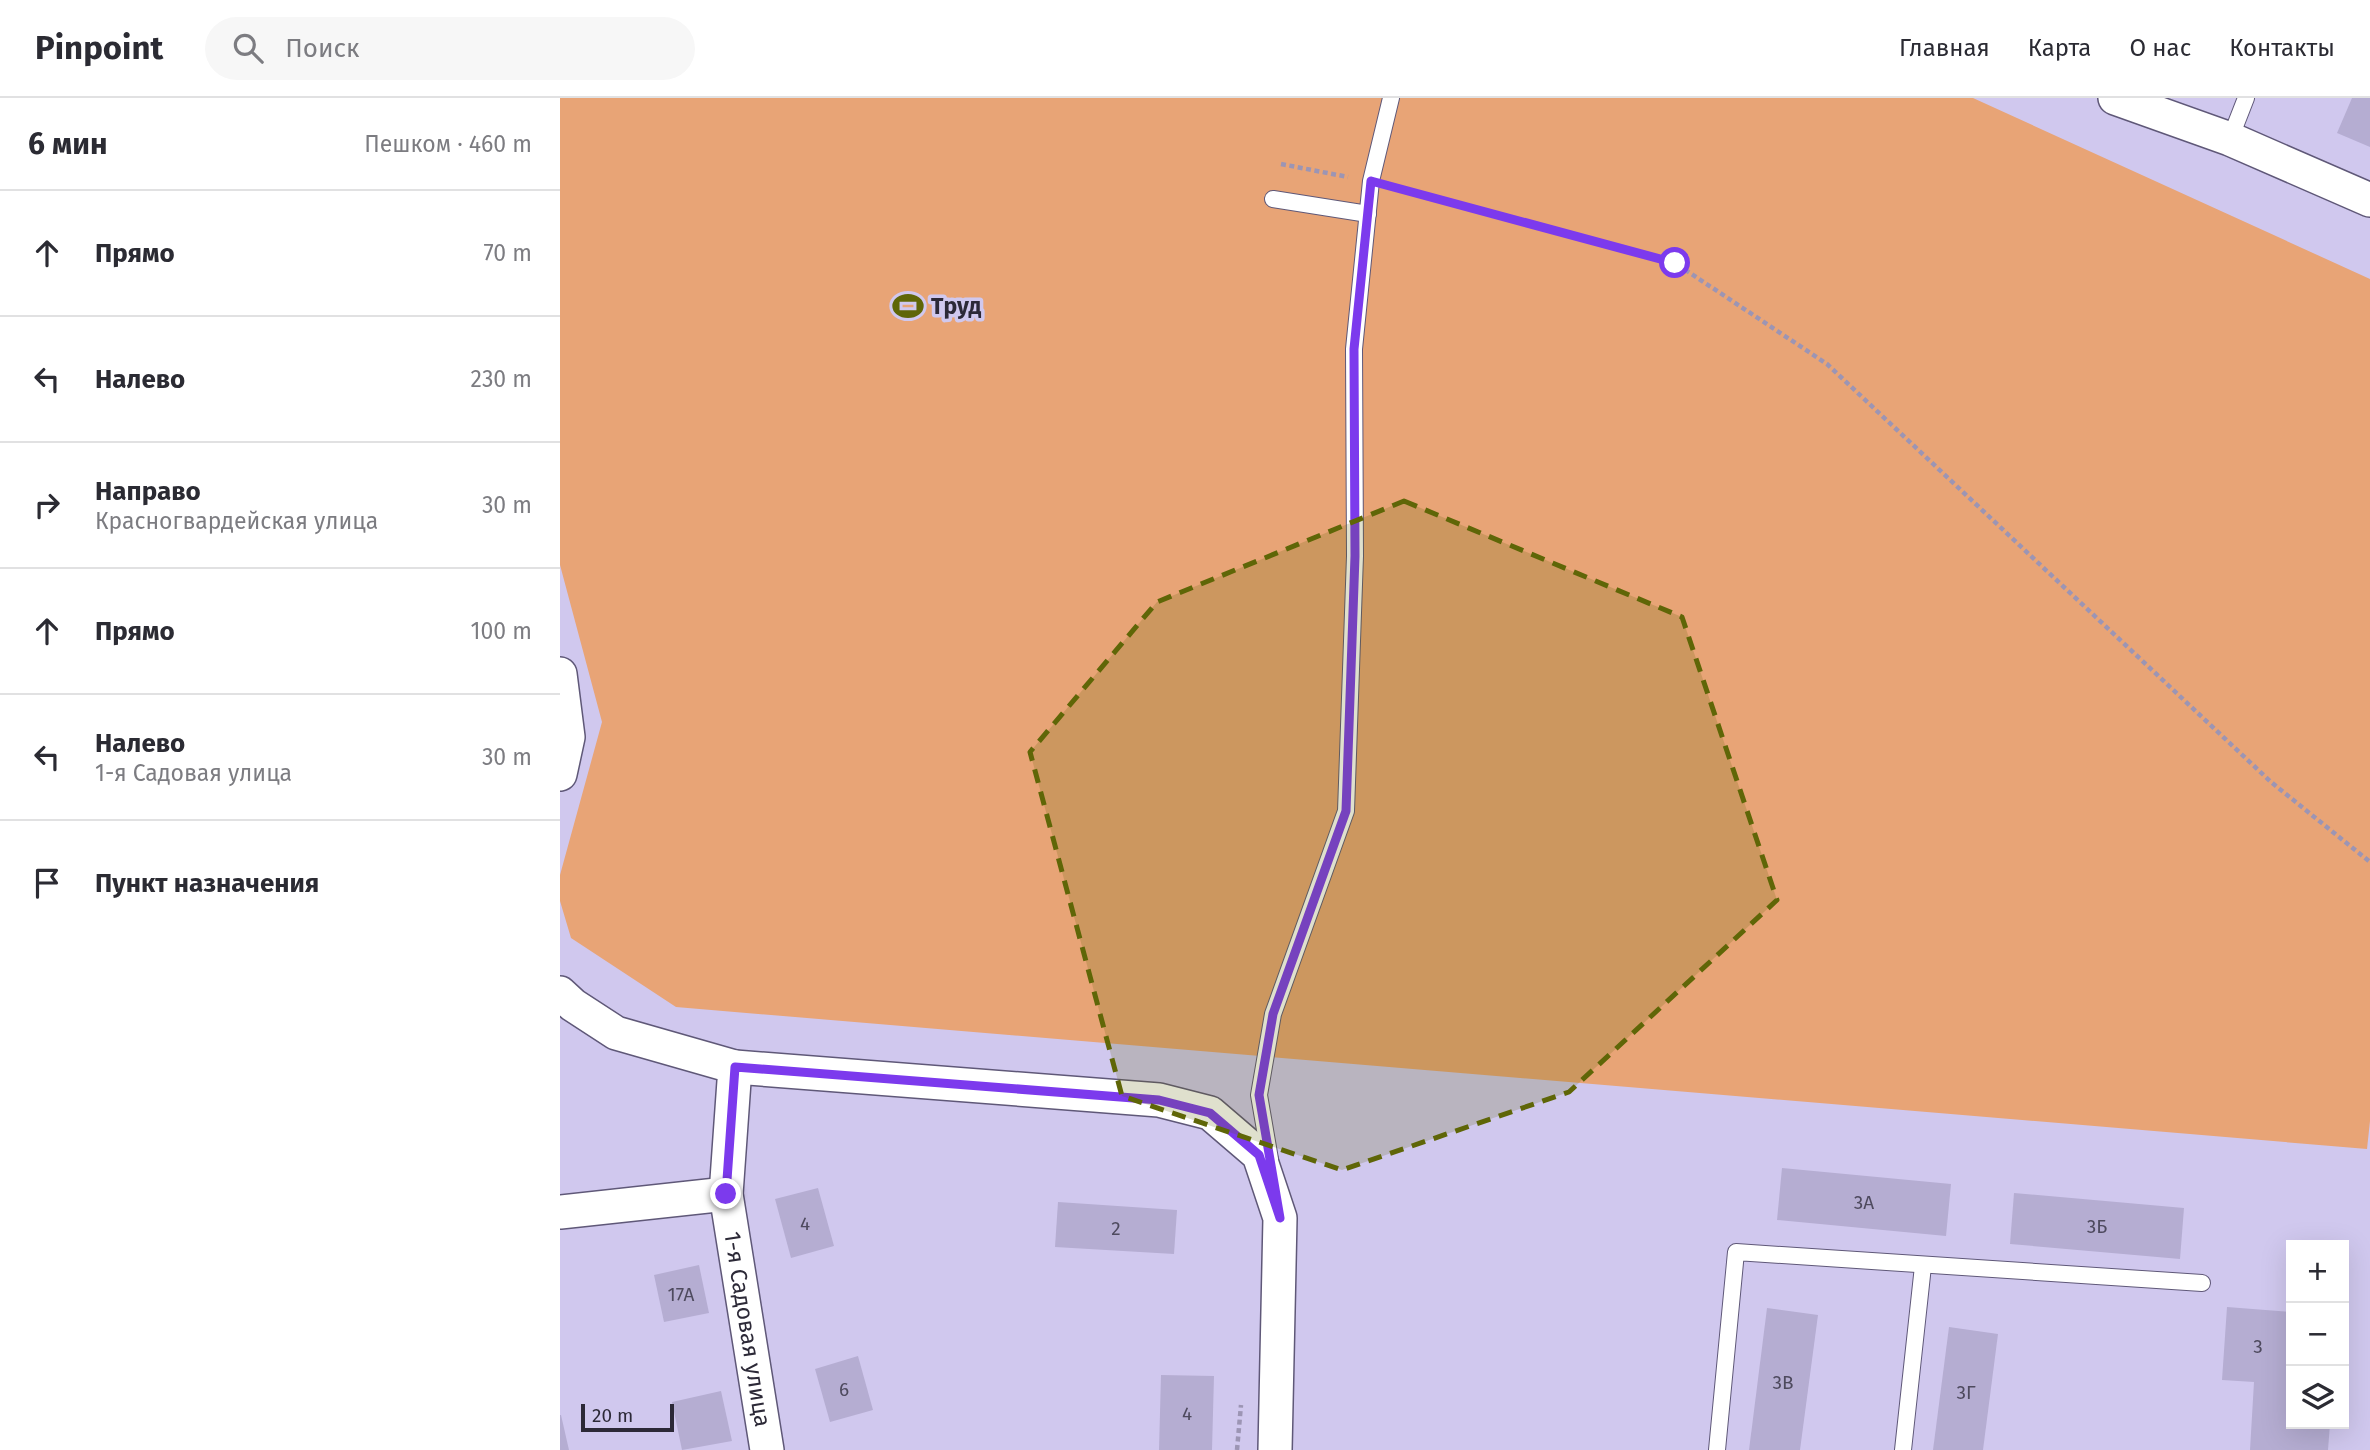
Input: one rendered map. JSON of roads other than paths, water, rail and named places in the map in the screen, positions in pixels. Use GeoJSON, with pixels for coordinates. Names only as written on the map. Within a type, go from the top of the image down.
{"type":"FeatureCollection","features":[{"type":"Feature","properties":{"kind":"street"},"geometry":{"type":"LineString","coordinates":[[2115,98],[2230,139],[2370,200]]}},
{"type":"Feature","properties":{"kind":"street"},"geometry":{"type":"LineString","coordinates":[[560,674],[568,737],[560,774]]}},
{"type":"Feature","properties":{"kind":"street"},"geometry":{"type":"LineString","coordinates":[[560,993],[573,1005],[616,1033],[735,1067],[1159,1100],[1210,1113],[1259,1155],[1280,1218],[1275,1450]]}},
{"type":"Feature","properties":{"kind":"street","name":"1-я Садовая улица"},"geometry":{"type":"LineString","coordinates":[[735,1067],[726,1194],[767,1450]]}},
{"type":"Feature","properties":{"kind":"street"},"geometry":{"type":"LineString","coordinates":[[560,1212],[726,1194]]}},
{"type":"Feature","properties":{"kind":"lane"},"geometry":{"type":"LineString","coordinates":[[1280,1218],[1259,1095],[1273,1014],[1346,811],[1355,556],[1354,349],[1371,181],[1391,98]]}},
{"type":"Feature","properties":{"kind":"lane"},"geometry":{"type":"LineString","coordinates":[[2230,139],[2246,98]]}},
{"type":"Feature","properties":{"kind":"lane"},"geometry":{"type":"LineString","coordinates":[[1273,199],[1368,214]]}},
{"type":"Feature","properties":{"kind":"lane"},"geometry":{"type":"LineString","coordinates":[[1717,1450],[1736,1252],[2202,1283]]}},
{"type":"Feature","properties":{"kind":"lane"},"geometry":{"type":"LineString","coordinates":[[1903,1450],[1923,1266]]}},
{"type":"Feature","properties":{"kind":"place","name":"Труд"},"geometry":{"type":"Point","coordinates":[908,306]}}]}
